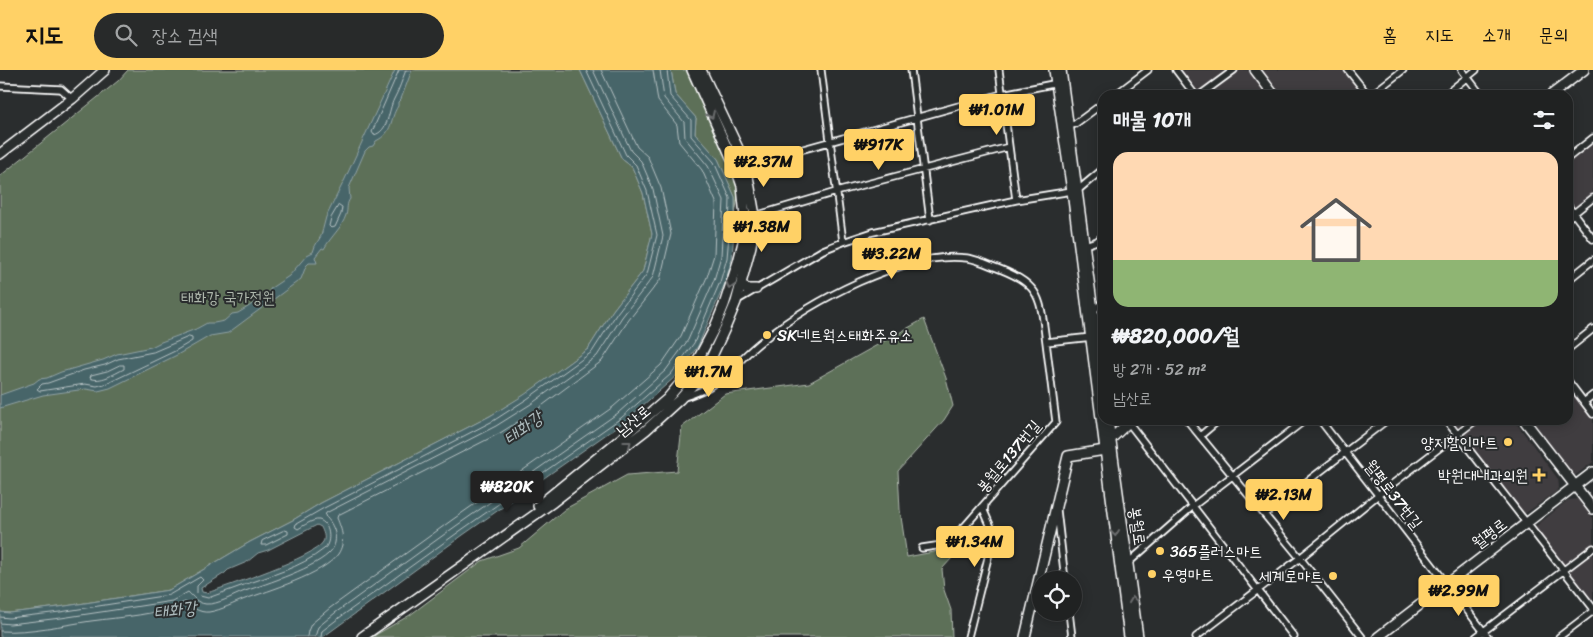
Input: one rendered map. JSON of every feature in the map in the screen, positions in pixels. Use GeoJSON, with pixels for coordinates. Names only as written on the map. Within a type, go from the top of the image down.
{"type":"FeatureCollection","features":[{"type":"Feature","properties":{"kind":"main road"},"geometry":{"type":"LineString","coordinates":[[0,154],[72,99],[105,70]]}},
{"type":"Feature","properties":{"kind":"main road","name":"남산로"},"geometry":{"type":"LineString","coordinates":[[356,637],[537,506],[667,399],[694,367],[715,327],[738,262],[744,238],[745,218],[742,186],[736,168],[692,70]]}},
{"type":"Feature","properties":{"kind":"main road","name":"남산로"},"geometry":{"type":"LineString","coordinates":[[362,637],[553,502],[646,430],[680,399],[705,371],[736,302],[751,246],[755,216],[746,165],[701,70]]}},
{"type":"Feature","properties":{"kind":"main road"},"geometry":{"type":"LineString","coordinates":[[1060,70],[1059,83],[1098,365]]}},
{"type":"Feature","properties":{"kind":"main road"},"geometry":{"type":"LineString","coordinates":[[1256,70],[1270,90]]}},
{"type":"Feature","properties":{"kind":"main road"},"geometry":{"type":"LineString","coordinates":[[1558,90],[1584,70]]}},
{"type":"Feature","properties":{"kind":"main road"},"geometry":{"type":"LineString","coordinates":[[1075,190],[1085,246],[1094,310],[1094,336],[1098,352]]}},
{"type":"Feature","properties":{"kind":"main road"},"geometry":{"type":"LineString","coordinates":[[741,283],[746,289],[756,289]]}},
{"type":"Feature","properties":{"kind":"main road"},"geometry":{"type":"LineString","coordinates":[[1106,425],[1129,637]]}},
{"type":"Feature","properties":{"kind":"main road","name":"봉월로"},"geometry":{"type":"LineString","coordinates":[[1108,425],[1109,446],[1138,637]]}},
{"type":"Feature","properties":{"kind":"main road"},"geometry":{"type":"LineString","coordinates":[[1025,637],[1068,456],[1109,446],[1127,425]]}},
{"type":"Feature","properties":{"kind":"main road"},"geometry":{"type":"LineString","coordinates":[[1528,425],[1593,509]]}},
{"type":"Feature","properties":{"kind":"main road","name":"월평로"},"geometry":{"type":"LineString","coordinates":[[1378,637],[1593,472]]}},
{"type":"Feature","properties":{"kind":"street"},"geometry":{"type":"LineString","coordinates":[[821,70],[843,242]]}},
{"type":"Feature","properties":{"kind":"street"},"geometry":{"type":"LineString","coordinates":[[911,70],[923,170],[933,219]]}},
{"type":"Feature","properties":{"kind":"street"},"geometry":{"type":"LineString","coordinates":[[999,70],[1016,200]]}},
{"type":"Feature","properties":{"kind":"street"},"geometry":{"type":"LineString","coordinates":[[1122,90],[1148,70]]}},
{"type":"Feature","properties":{"kind":"street"},"geometry":{"type":"LineString","coordinates":[[1176,70],[1191,90]]}},
{"type":"Feature","properties":{"kind":"street"},"geometry":{"type":"LineString","coordinates":[[1207,90],[1234,70]]}},
{"type":"Feature","properties":{"kind":"street"},"geometry":{"type":"LineString","coordinates":[[1348,70],[1366,90]]}},
{"type":"Feature","properties":{"kind":"street"},"geometry":{"type":"LineString","coordinates":[[1377,90],[1403,70]]}},
{"type":"Feature","properties":{"kind":"street"},"geometry":{"type":"LineString","coordinates":[[1462,70],[1477,90]]}},
{"type":"Feature","properties":{"kind":"street"},"geometry":{"type":"LineString","coordinates":[[1451,90],[1476,70]]}},
{"type":"Feature","properties":{"kind":"street"},"geometry":{"type":"LineString","coordinates":[[746,165],[1002,94],[1059,83]]}},
{"type":"Feature","properties":{"kind":"street"},"geometry":{"type":"LineString","coordinates":[[0,86],[61,89],[72,99]]}},
{"type":"Feature","properties":{"kind":"street"},"geometry":{"type":"LineString","coordinates":[[1066,127],[1075,124],[1098,107]]}},
{"type":"Feature","properties":{"kind":"street"},"geometry":{"type":"LineString","coordinates":[[1573,154],[1593,138]]}},
{"type":"Feature","properties":{"kind":"street"},"geometry":{"type":"LineString","coordinates":[[755,216],[836,192],[1009,147]]}},
{"type":"Feature","properties":{"kind":"street"},"geometry":{"type":"LineString","coordinates":[[736,302],[823,250],[843,242],[873,232],[1016,200],[1075,190],[1098,173]]}},
{"type":"Feature","properties":{"kind":"street"},"geometry":{"type":"LineString","coordinates":[[1573,213],[1593,198]]}},
{"type":"Feature","properties":{"kind":"street"},"geometry":{"type":"LineString","coordinates":[[1573,218],[1593,239]]}},
{"type":"Feature","properties":{"kind":"street"},"geometry":{"type":"LineString","coordinates":[[1085,246],[1098,241]]}},
{"type":"Feature","properties":{"kind":"street","name":"봉월로137번길"},"geometry":{"type":"LineString","coordinates":[[680,399],[706,388],[726,373],[762,340],[800,312],[831,295],[898,267],[932,259],[967,258],[1009,272],[1024,281],[1040,300],[1056,422],[985,504],[984,511],[994,534],[968,637]]}},
{"type":"Feature","properties":{"kind":"street"},"geometry":{"type":"LineString","coordinates":[[1573,276],[1593,260]]}},
{"type":"Feature","properties":{"kind":"street"},"geometry":{"type":"LineString","coordinates":[[1094,310],[1098,306]]}},
{"type":"Feature","properties":{"kind":"street"},"geometry":{"type":"LineString","coordinates":[[1573,344],[1593,329]]}},
{"type":"Feature","properties":{"kind":"street"},"geometry":{"type":"LineString","coordinates":[[1046,342],[1094,336]]}},
{"type":"Feature","properties":{"kind":"street"},"geometry":{"type":"LineString","coordinates":[[710,361],[715,370],[726,373]]}},
{"type":"Feature","properties":{"kind":"street"},"geometry":{"type":"LineString","coordinates":[[1573,388],[1593,414]]}},
{"type":"Feature","properties":{"kind":"street"},"geometry":{"type":"LineString","coordinates":[[1584,402],[1593,395]]}},
{"type":"Feature","properties":{"kind":"street"},"geometry":{"type":"LineString","coordinates":[[667,399],[680,399]]}},
{"type":"Feature","properties":{"kind":"street"},"geometry":{"type":"LineString","coordinates":[[1133,425],[1294,637]]}},
{"type":"Feature","properties":{"kind":"street"},"geometry":{"type":"LineString","coordinates":[[1191,425],[1265,514],[1362,637]]}},
{"type":"Feature","properties":{"kind":"street"},"geometry":{"type":"LineString","coordinates":[[1200,436],[1213,425]]}},
{"type":"Feature","properties":{"kind":"street"},"geometry":{"type":"LineString","coordinates":[[1128,563],[1193,506],[1299,425]]}},
{"type":"Feature","properties":{"kind":"street","name":"월평로37번길"},"geometry":{"type":"LineString","coordinates":[[1324,425],[1488,637]]}},
{"type":"Feature","properties":{"kind":"street"},"geometry":{"type":"LineString","coordinates":[[1265,514],[1381,425]]}},
{"type":"Feature","properties":{"kind":"street"},"geometry":{"type":"LineString","coordinates":[[1450,425],[1593,610],[1560,637]]}},
{"type":"Feature","properties":{"kind":"street"},"geometry":{"type":"LineString","coordinates":[[1196,637],[1470,425]]}},
{"type":"Feature","properties":{"kind":"street"},"geometry":{"type":"LineString","coordinates":[[922,548],[942,545],[965,526],[985,504]]}},
{"type":"Feature","properties":{"kind":"street"},"geometry":{"type":"LineString","coordinates":[[1057,508],[1064,571]]}},
{"type":"Feature","properties":{"kind":"street"},"geometry":{"type":"LineString","coordinates":[[1476,637],[1593,548]]}},
{"type":"Feature","properties":{"kind":"street"},"geometry":{"type":"LineString","coordinates":[[1070,621],[1072,637]]}},
{"type":"Feature","properties":{"kind":"shaded area"},"geometry":{"type":"Polygon","coordinates":[[[1181,70],[1249,70],[1264,90],[1196,90],[1181,70]]]}},
{"type":"Feature","properties":{"kind":"shaded area"},"geometry":{"type":"Polygon","coordinates":[[[1262,70],[1343,70],[1359,90],[1276,90],[1262,70]]]}},
{"type":"Feature","properties":{"kind":"shaded area"},"geometry":{"type":"Polygon","coordinates":[[[1593,141],[1593,194],[1573,210],[1573,157],[1593,141]]]}},
{"type":"Feature","properties":{"kind":"shaded area"},"geometry":{"type":"Polygon","coordinates":[[[1573,393],[1593,419],[1593,462],[1576,475],[1571,475],[1533,425],[1573,425],[1573,393]]]}},
{"type":"Feature","properties":{"kind":"shaded area"},"geometry":{"type":"Polygon","coordinates":[[[1453,425],[1518,425],[1558,479],[1559,486],[1556,492],[1526,513],[1520,513],[1453,425]]]}},
{"type":"Feature","properties":{"kind":"shaded area"},"geometry":{"type":"Polygon","coordinates":[[[1578,499],[1593,518],[1593,603],[1535,531],[1536,526],[1568,500],[1578,499]]]}},
{"type":"Feature","properties":{"kind":"green space","name":"태화강 국가정원"},"geometry":{"type":"Polygon","coordinates":[[[128,70],[580,70],[622,159],[632,167],[643,193],[652,234],[643,271],[613,310],[588,349],[525,395],[490,416],[321,503],[169,590],[59,607],[9,613],[0,612],[0,176],[118,81],[128,70]]]}},
{"type":"Feature","properties":{"kind":"green space"},"geometry":{"type":"Polygon","coordinates":[[[671,70],[692,70],[739,189],[735,215],[735,197],[718,159],[695,133],[696,118],[675,94],[671,70]]]}},
{"type":"Feature","properties":{"kind":"green space"},"geometry":{"type":"Polygon","coordinates":[[[924,319],[946,378],[953,406],[944,420],[898,471],[900,510],[907,557],[939,551],[971,526],[972,536],[942,569],[944,590],[951,610],[952,637],[372,637],[410,615],[482,561],[519,548],[565,509],[627,475],[677,471],[682,427],[725,394],[809,383],[924,319]]]}},
{"type":"Feature","properties":{"kind":"water"},"geometry":{"type":"Polygon","coordinates":[[[395,70],[412,70],[388,130],[373,146],[365,151],[349,188],[350,199],[344,220],[324,249],[322,248],[315,257],[317,263],[309,263],[306,266],[301,279],[228,333],[210,336],[177,355],[110,388],[98,391],[86,389],[43,395],[0,408],[0,395],[34,383],[39,379],[117,354],[151,347],[207,323],[224,321],[232,314],[248,307],[289,276],[307,255],[313,252],[321,236],[326,217],[395,70]]]}},
{"type":"Feature","properties":{"kind":"water","name":"태화강"},"geometry":{"type":"Polygon","coordinates":[[[580,70],[671,70],[675,94],[696,118],[695,133],[718,159],[735,197],[732,259],[725,283],[698,346],[675,377],[625,421],[463,535],[323,637],[0,637],[0,612],[9,613],[59,607],[169,590],[321,503],[490,416],[524,395],[588,349],[613,310],[643,271],[652,234],[643,193],[632,167],[622,159],[580,70]],[[317,525],[268,550],[258,553],[247,562],[228,570],[201,588],[202,592],[207,593],[269,571],[317,548],[324,540],[321,527],[317,525]]]}},
{"type":"Feature","properties":{"kind":"place","name":"SK네트웍스태화주유소"},"geometry":{"type":"Point","coordinates":[767,335]}},
{"type":"Feature","properties":{"kind":"place","name":"양지할인마트"},"geometry":{"type":"Point","coordinates":[1508,442]}},
{"type":"Feature","properties":{"kind":"place","name":"박원대내과의원"},"geometry":{"type":"Point","coordinates":[1539,475]}},
{"type":"Feature","properties":{"kind":"place","name":"365플러스마트"},"geometry":{"type":"Point","coordinates":[1160,551]}},
{"type":"Feature","properties":{"kind":"place","name":"우영마트"},"geometry":{"type":"Point","coordinates":[1152,574]}},
{"type":"Feature","properties":{"kind":"place","name":"세계로마트"},"geometry":{"type":"Point","coordinates":[1333,576]}}]}
